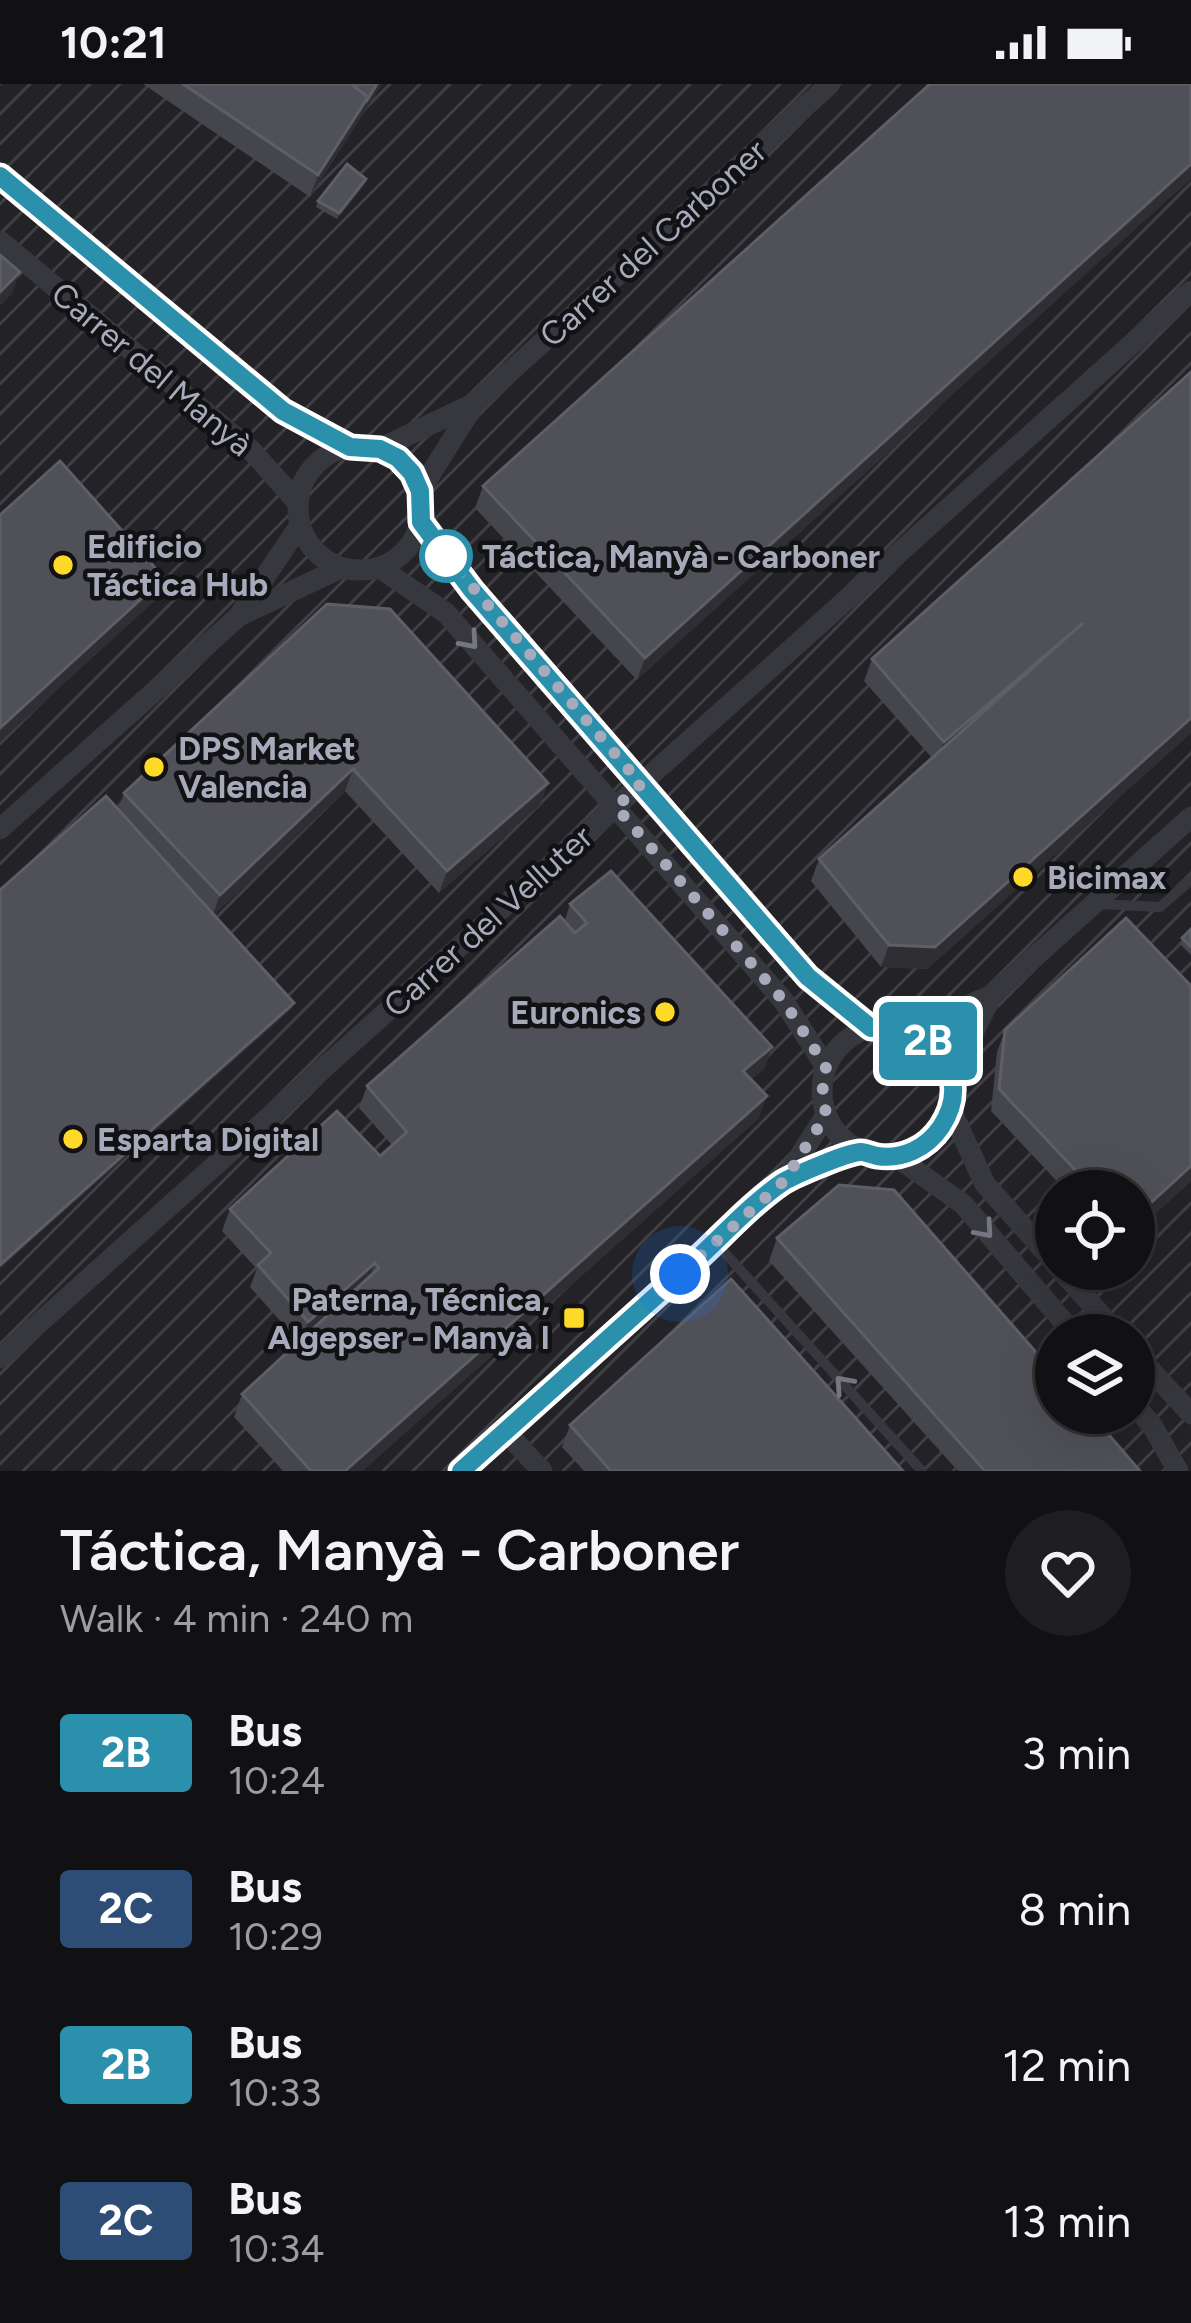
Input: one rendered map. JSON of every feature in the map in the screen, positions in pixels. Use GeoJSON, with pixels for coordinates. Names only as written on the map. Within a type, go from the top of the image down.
{"type":"FeatureCollection","features":[{"type":"Feature","properties":{"kind":"street","name":"Carrer del Carboner"},"geometry":{"type":"LineString","coordinates":[[420,491],[475,403],[830,84]]}},
{"type":"Feature","properties":{"kind":"street","name":"Carrer del Manyà"},"geometry":{"type":"LineString","coordinates":[[0,176],[283,411],[350,447]]}},
{"type":"Feature","properties":{"kind":"street","name":"Carrer del Manyà"},"geometry":{"type":"LineString","coordinates":[[0,241],[251,451],[299,514]]}},
{"type":"Feature","properties":{"kind":"street","name":"Carrer del Velluter"},"geometry":{"type":"LineString","coordinates":[[0,1358],[1191,291]]}},
{"type":"Feature","properties":{"kind":"street","name":"Carrer del Carboner"},"geometry":{"type":"LineString","coordinates":[[380,449],[475,403]]}},
{"type":"Feature","properties":{"kind":"street"},"geometry":{"type":"LineString","coordinates":[[238,616],[299,514],[303,483],[330,454],[350,447],[380,449],[398,458],[420,491],[421,522],[413,542],[399,558],[380,568],[340,568],[322,559],[309,544],[299,514]]}},
{"type":"Feature","properties":{"kind":"street"},"geometry":{"type":"LineString","coordinates":[[421,522],[472,590],[808,977],[871,1028]]}},
{"type":"Feature","properties":{"kind":"street"},"geometry":{"type":"LineString","coordinates":[[0,829],[238,616],[340,568]]}},
{"type":"Feature","properties":{"kind":"street"},"geometry":{"type":"LineString","coordinates":[[380,568],[446,614],[783,1000],[826,1067]]}},
{"type":"Feature","properties":{"kind":"street"},"geometry":{"type":"LineString","coordinates":[[912,1030],[992,995],[1191,817]]}},
{"type":"Feature","properties":{"kind":"street"},"geometry":{"type":"LineString","coordinates":[[950,1077],[992,995]]}},
{"type":"Feature","properties":{"kind":"street"},"geometry":{"type":"LineString","coordinates":[[860,1151],[834,1130],[826,1115],[822,1083],[826,1067],[836,1049],[852,1036],[871,1028],[912,1030],[943,1058],[950,1077],[950,1108],[985,1184],[1035,1241]]}},
{"type":"Feature","properties":{"kind":"street"},"geometry":{"type":"LineString","coordinates":[[784,1181],[860,1151],[895,1156],[914,1151],[930,1141],[950,1108]]}},
{"type":"Feature","properties":{"kind":"street"},"geometry":{"type":"LineString","coordinates":[[461,1471],[784,1181],[826,1115]]}},
{"type":"Feature","properties":{"kind":"street"},"geometry":{"type":"LineString","coordinates":[[895,1156],[963,1204],[1057,1314]]}},
{"type":"Feature","properties":{"kind":"street"},"geometry":{"type":"LineString","coordinates":[[1079,1290],[1100,1314]]}},
{"type":"Feature","properties":{"kind":"street"},"geometry":{"type":"LineString","coordinates":[[1155,1375],[1191,1414]]}},
{"type":"Feature","properties":{"kind":"street"},"geometry":{"type":"LineString","coordinates":[[1155,1428],[1178,1471]]}},
{"type":"Feature","properties":{"kind":"street"},"geometry":{"type":"LineString","coordinates":[[506,1431],[542,1471]]}},
{"type":"Feature","properties":{"kind":"lane"},"geometry":{"type":"LineString","coordinates":[[1094,904],[1160,908],[1191,880]]}},
{"type":"Feature","properties":{"kind":"lane"},"geometry":{"type":"LineString","coordinates":[[716,1243],[922,1471]]}},
{"type":"Feature","properties":{"kind":"shaded area"},"geometry":{"type":"Polygon","coordinates":[[[0,84],[1191,84],[1191,1471],[0,1471],[0,84]]]}},
{"type":"Feature","properties":{"kind":"building"},"geometry":{"type":"Polygon","coordinates":[[[183,84],[351,84],[368,97],[318,175],[183,84]]]}},
{"type":"Feature","properties":{"kind":"building"},"geometry":{"type":"Polygon","coordinates":[[[351,84],[377,84],[366,102],[368,97],[351,84]]]}},
{"type":"Feature","properties":{"kind":"building"},"geometry":{"type":"Polygon","coordinates":[[[930,84],[1191,84],[1191,164],[645,658],[483,486],[930,84]]]}},
{"type":"Feature","properties":{"kind":"building"},"geometry":{"type":"Polygon","coordinates":[[[347,164],[366,179],[339,213],[318,201],[347,164]]]}},
{"type":"Feature","properties":{"kind":"building"},"geometry":{"type":"Polygon","coordinates":[[[0,255],[20,272],[0,292],[0,255]]]}},
{"type":"Feature","properties":{"kind":"building"},"geometry":{"type":"Polygon","coordinates":[[[1191,372],[1191,718],[935,947],[889,945],[819,859],[1083,623],[944,742],[872,659],[1191,372]]]}},
{"type":"Feature","properties":{"kind":"building","name":"Edificio Táctica Hub"},"geometry":{"type":"Polygon","coordinates":[[[60,461],[164,578],[0,728],[0,515],[60,461]]]}},
{"type":"Feature","properties":{"kind":"building"},"geometry":{"type":"Polygon","coordinates":[[[327,604],[390,609],[548,783],[447,871],[353,769],[220,895],[124,793],[327,604]]]}},
{"type":"Feature","properties":{"kind":"building","name":"Esparta Digital"},"geometry":{"type":"Polygon","coordinates":[[[106,796],[294,1003],[0,1265],[0,890],[106,796]]]}},
{"type":"Feature","properties":{"kind":"building"},"geometry":{"type":"Polygon","coordinates":[[[611,871],[772,1047],[743,1071],[767,1096],[345,1471],[311,1471],[242,1394],[379,1268],[375,1263],[308,1322],[258,1265],[271,1253],[230,1209],[337,1111],[380,1156],[407,1132],[367,1086],[560,916],[575,933],[587,923],[570,904],[611,871]]]}},
{"type":"Feature","properties":{"kind":"building"},"geometry":{"type":"Polygon","coordinates":[[[1126,918],[1191,986],[1191,1166],[1155,1199],[1155,1170],[1075,1170],[999,1089],[1005,1030],[1126,918]]]}},
{"type":"Feature","properties":{"kind":"building"},"geometry":{"type":"Polygon","coordinates":[[[839,1185],[894,1190],[1035,1351],[1035,1434],[1108,1434],[1140,1471],[985,1471],[777,1238],[839,1185]]]}},
{"type":"Feature","properties":{"kind":"building"},"geometry":{"type":"Polygon","coordinates":[[[731,1279],[903,1471],[611,1471],[570,1425],[731,1279]]]}},
{"type":"Feature","properties":{"kind":"bus line","name":"2B"},"geometry":{"type":"LineString","coordinates":[[0,176],[283,411],[350,447],[380,449],[398,458],[420,491],[421,522],[472,590],[808,977],[871,1028],[912,1030],[930,1042],[950,1077],[950,1108],[930,1141],[895,1156],[860,1151],[784,1181],[461,1471]]}},
{"type":"Feature","properties":{"kind":"place","name":"Táctica, Manyà - Carboner"},"geometry":{"type":"Point","coordinates":[446,556]}},
{"type":"Feature","properties":{"kind":"place","name":"Edificio Táctica Hub"},"geometry":{"type":"Point","coordinates":[63,565]}},
{"type":"Feature","properties":{"kind":"place","name":"DPS Market Valencia"},"geometry":{"type":"Point","coordinates":[154,767]}},
{"type":"Feature","properties":{"kind":"place","name":"Bicimax"},"geometry":{"type":"Point","coordinates":[1023,877]}},
{"type":"Feature","properties":{"kind":"place","name":"Euronics"},"geometry":{"type":"Point","coordinates":[665,1012]}},
{"type":"Feature","properties":{"kind":"place","name":"Esparta Digital"},"geometry":{"type":"Point","coordinates":[73,1139]}},
{"type":"Feature","properties":{"kind":"place","name":"Paterna, Técnica, Algepser - Manyà I"},"geometry":{"type":"Point","coordinates":[574,1318]}},
{"type":"Feature","properties":{"kind":"route"},"geometry":{"type":"LineString","coordinates":[[446,556],[641,784],[616,807],[783,1000],[826,1067],[822,1099],[826,1115],[784,1181],[680,1274]]}}]}
